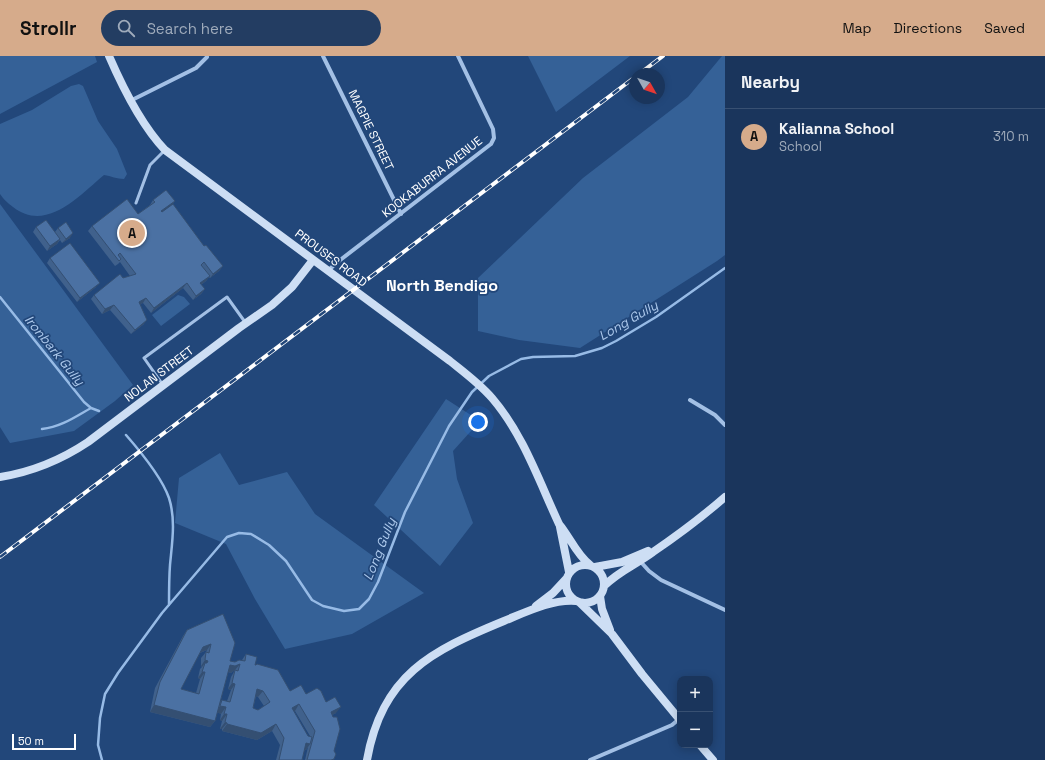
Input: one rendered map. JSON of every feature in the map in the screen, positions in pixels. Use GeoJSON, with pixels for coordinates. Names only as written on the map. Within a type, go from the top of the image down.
{"type":"FeatureCollection","features":[{"type":"Feature","properties":{"kind":"street","name":"PROUSES ROAD"},"geometry":{"type":"LineString","coordinates":[[109,56],[146,126],[165,150],[450,361],[484,389],[503,412],[516,433],[559,524],[569,536],[580,555],[593,566]]}},
{"type":"Feature","properties":{"kind":"street","name":"MAGPIE STREET"},"geometry":{"type":"LineString","coordinates":[[323,56],[401,214]]}},
{"type":"Feature","properties":{"kind":"street","name":"KOOKABURRA AVENUE"},"geometry":{"type":"LineString","coordinates":[[328,271],[335,264],[487,149],[493,141],[493,129],[458,56]]}},
{"type":"Feature","properties":{"kind":"street"},"geometry":{"type":"LineString","coordinates":[[132,100],[196,68],[207,57]]}},
{"type":"Feature","properties":{"kind":"street","name":"NOLAN STREET"},"geometry":{"type":"LineString","coordinates":[[0,477],[35,469],[61,458],[75,450],[272,305],[285,294],[313,260]]}},
{"type":"Feature","properties":{"kind":"street"},"geometry":{"type":"LineString","coordinates":[[690,400],[715,415],[725,425]]}},
{"type":"Feature","properties":{"kind":"street"},"geometry":{"type":"LineString","coordinates":[[604,586],[639,558],[669,541],[704,516],[725,497]]}},
{"type":"Feature","properties":{"kind":"street","name":"PROUSES ROAD"},"geometry":{"type":"LineString","coordinates":[[559,524],[568,576]]}},
{"type":"Feature","properties":{"kind":"street"},"geometry":{"type":"LineString","coordinates":[[532,609],[553,593],[578,565],[593,566],[615,564],[639,558]]}},
{"type":"Feature","properties":{"kind":"street"},"geometry":{"type":"LineString","coordinates":[[639,558],[649,571],[661,580],[725,610]]}},
{"type":"Feature","properties":{"kind":"street"},"geometry":{"type":"LineString","coordinates":[[593,566],[603,575],[604,586],[600,596],[602,609],[612,634]]}},
{"type":"Feature","properties":{"kind":"street"},"geometry":{"type":"LineString","coordinates":[[568,576],[566,585],[567,592],[612,634],[642,674],[677,716]]}},
{"type":"Feature","properties":{"kind":"street"},"geometry":{"type":"LineString","coordinates":[[367,760],[371,741],[381,714],[394,693],[412,671],[422,663],[445,647],[532,609],[560,601],[590,602],[600,596]]}},
{"type":"Feature","properties":{"kind":"street"},"geometry":{"type":"LineString","coordinates":[[590,760],[677,722]]}},
{"type":"Feature","properties":{"kind":"street"},"geometry":{"type":"LineString","coordinates":[[703,748],[713,760]]}},
{"type":"Feature","properties":{"kind":"lane"},"geometry":{"type":"LineString","coordinates":[[136,203],[150,165],[165,150]]}},
{"type":"Feature","properties":{"kind":"lane"},"geometry":{"type":"LineString","coordinates":[[164,385],[144,358],[227,297],[246,323]]}},
{"type":"Feature","properties":{"kind":"shaded area"},"geometry":{"type":"Polygon","coordinates":[[[0,56],[95,56],[97,62],[0,114],[0,56]]]}},
{"type":"Feature","properties":{"kind":"shaded area"},"geometry":{"type":"Polygon","coordinates":[[[528,56],[630,56],[556,112],[528,56]]]}},
{"type":"Feature","properties":{"kind":"shaded area"},"geometry":{"type":"Polygon","coordinates":[[[722,56],[725,56],[725,255],[580,348],[519,340],[478,331],[478,278],[583,178],[688,97],[722,56]]]}},
{"type":"Feature","properties":{"kind":"shaded area"},"geometry":{"type":"Polygon","coordinates":[[[79,84],[83,86],[98,121],[117,149],[127,174],[124,179],[104,175],[84,193],[62,209],[50,214],[38,216],[25,214],[13,207],[0,194],[0,124],[32,110],[71,86],[79,84]]]}},
{"type":"Feature","properties":{"kind":"shaded area"},"geometry":{"type":"Polygon","coordinates":[[[0,204],[133,385],[115,401],[74,431],[10,443],[0,427],[0,204]]]}},
{"type":"Feature","properties":{"kind":"shaded area"},"geometry":{"type":"Polygon","coordinates":[[[178,295],[184,297],[190,304],[161,326],[152,315],[178,295]]]}},
{"type":"Feature","properties":{"kind":"shaded area"},"geometry":{"type":"Polygon","coordinates":[[[446,399],[480,421],[453,451],[457,479],[473,523],[440,566],[374,505],[446,399]]]}},
{"type":"Feature","properties":{"kind":"shaded area"},"geometry":{"type":"Polygon","coordinates":[[[220,453],[239,485],[287,472],[315,514],[424,593],[352,634],[285,649],[255,599],[226,544],[175,523],[179,478],[220,453]]]}},
{"type":"Feature","properties":{"kind":"building"},"geometry":{"type":"Polygon","coordinates":[[[166,190],[175,201],[161,211],[162,212],[173,204],[204,246],[206,245],[223,266],[213,274],[204,262],[201,265],[210,276],[200,283],[205,289],[196,296],[187,283],[154,308],[146,298],[139,302],[147,320],[135,330],[114,305],[105,309],[94,295],[120,274],[123,278],[136,274],[120,253],[118,255],[121,259],[119,261],[92,226],[127,199],[138,214],[155,202],[153,200],[166,190]]]}},
{"type":"Feature","properties":{"kind":"building"},"geometry":{"type":"Polygon","coordinates":[[[46,220],[60,239],[50,246],[36,227],[46,220]]]}},
{"type":"Feature","properties":{"kind":"building"},"geometry":{"type":"Polygon","coordinates":[[[66,222],[73,233],[66,239],[58,228],[66,222]]]}},
{"type":"Feature","properties":{"kind":"building"},"geometry":{"type":"Polygon","coordinates":[[[70,243],[100,283],[80,298],[50,258],[70,243]]]}},
{"type":"Feature","properties":{"kind":"building"},"geometry":{"type":"Polygon","coordinates":[[[223,614],[235,643],[230,661],[245,661],[246,654],[257,657],[255,665],[257,664],[278,670],[290,691],[301,685],[306,694],[317,688],[321,691],[326,702],[335,697],[341,707],[331,712],[333,717],[337,717],[340,729],[334,751],[336,754],[334,759],[307,760],[315,731],[299,704],[292,708],[308,736],[312,737],[310,744],[306,743],[302,760],[279,760],[284,738],[276,724],[261,733],[227,724],[225,722],[227,714],[224,714],[226,707],[220,706],[222,700],[230,702],[235,684],[232,683],[235,670],[238,671],[240,664],[235,666],[230,665],[215,721],[154,705],[160,682],[187,630],[223,614]],[[211,644],[203,647],[181,689],[199,694],[205,672],[202,672],[205,663],[208,661],[205,660],[206,652],[209,653],[211,644]],[[257,689],[253,708],[258,710],[270,702],[263,691],[257,689]]]}},
{"type":"Feature","properties":{"kind":"waterway","name":"Long Gully"},"geometry":{"type":"LineString","coordinates":[[102,760],[98,745],[100,718],[105,694],[118,673],[162,613],[227,537],[239,533],[251,534],[269,545],[286,561],[312,600],[323,606],[344,611],[359,609],[369,599],[378,582],[405,512],[449,426],[472,392],[489,376],[521,359],[533,357],[575,356],[602,348],[656,317],[725,268]]}},
{"type":"Feature","properties":{"kind":"waterway","name":"Ironbark Gully"},"geometry":{"type":"LineString","coordinates":[[0,297],[84,402],[91,408],[99,411]]}},
{"type":"Feature","properties":{"kind":"waterway"},"geometry":{"type":"LineString","coordinates":[[42,429],[62,424],[91,408]]}},
{"type":"Feature","properties":{"kind":"waterway","name":"Ironbark Gully"},"geometry":{"type":"LineString","coordinates":[[126,435],[156,473],[169,498],[173,532],[169,605]]}},
{"type":"Feature","properties":{"kind":"railway"},"geometry":{"type":"LineString","coordinates":[[647,68],[663,56]]}},
{"type":"Feature","properties":{"kind":"railway"},"geometry":{"type":"LineString","coordinates":[[0,557],[629,82]]}},
{"type":"Feature","properties":{"kind":"place","name":"Kalianna School"},"geometry":{"type":"Point","coordinates":[132,233]}},
{"type":"Feature","properties":{"kind":"district","name":"North Bendigo"},"geometry":{"type":"Point","coordinates":[442,285]}}]}
